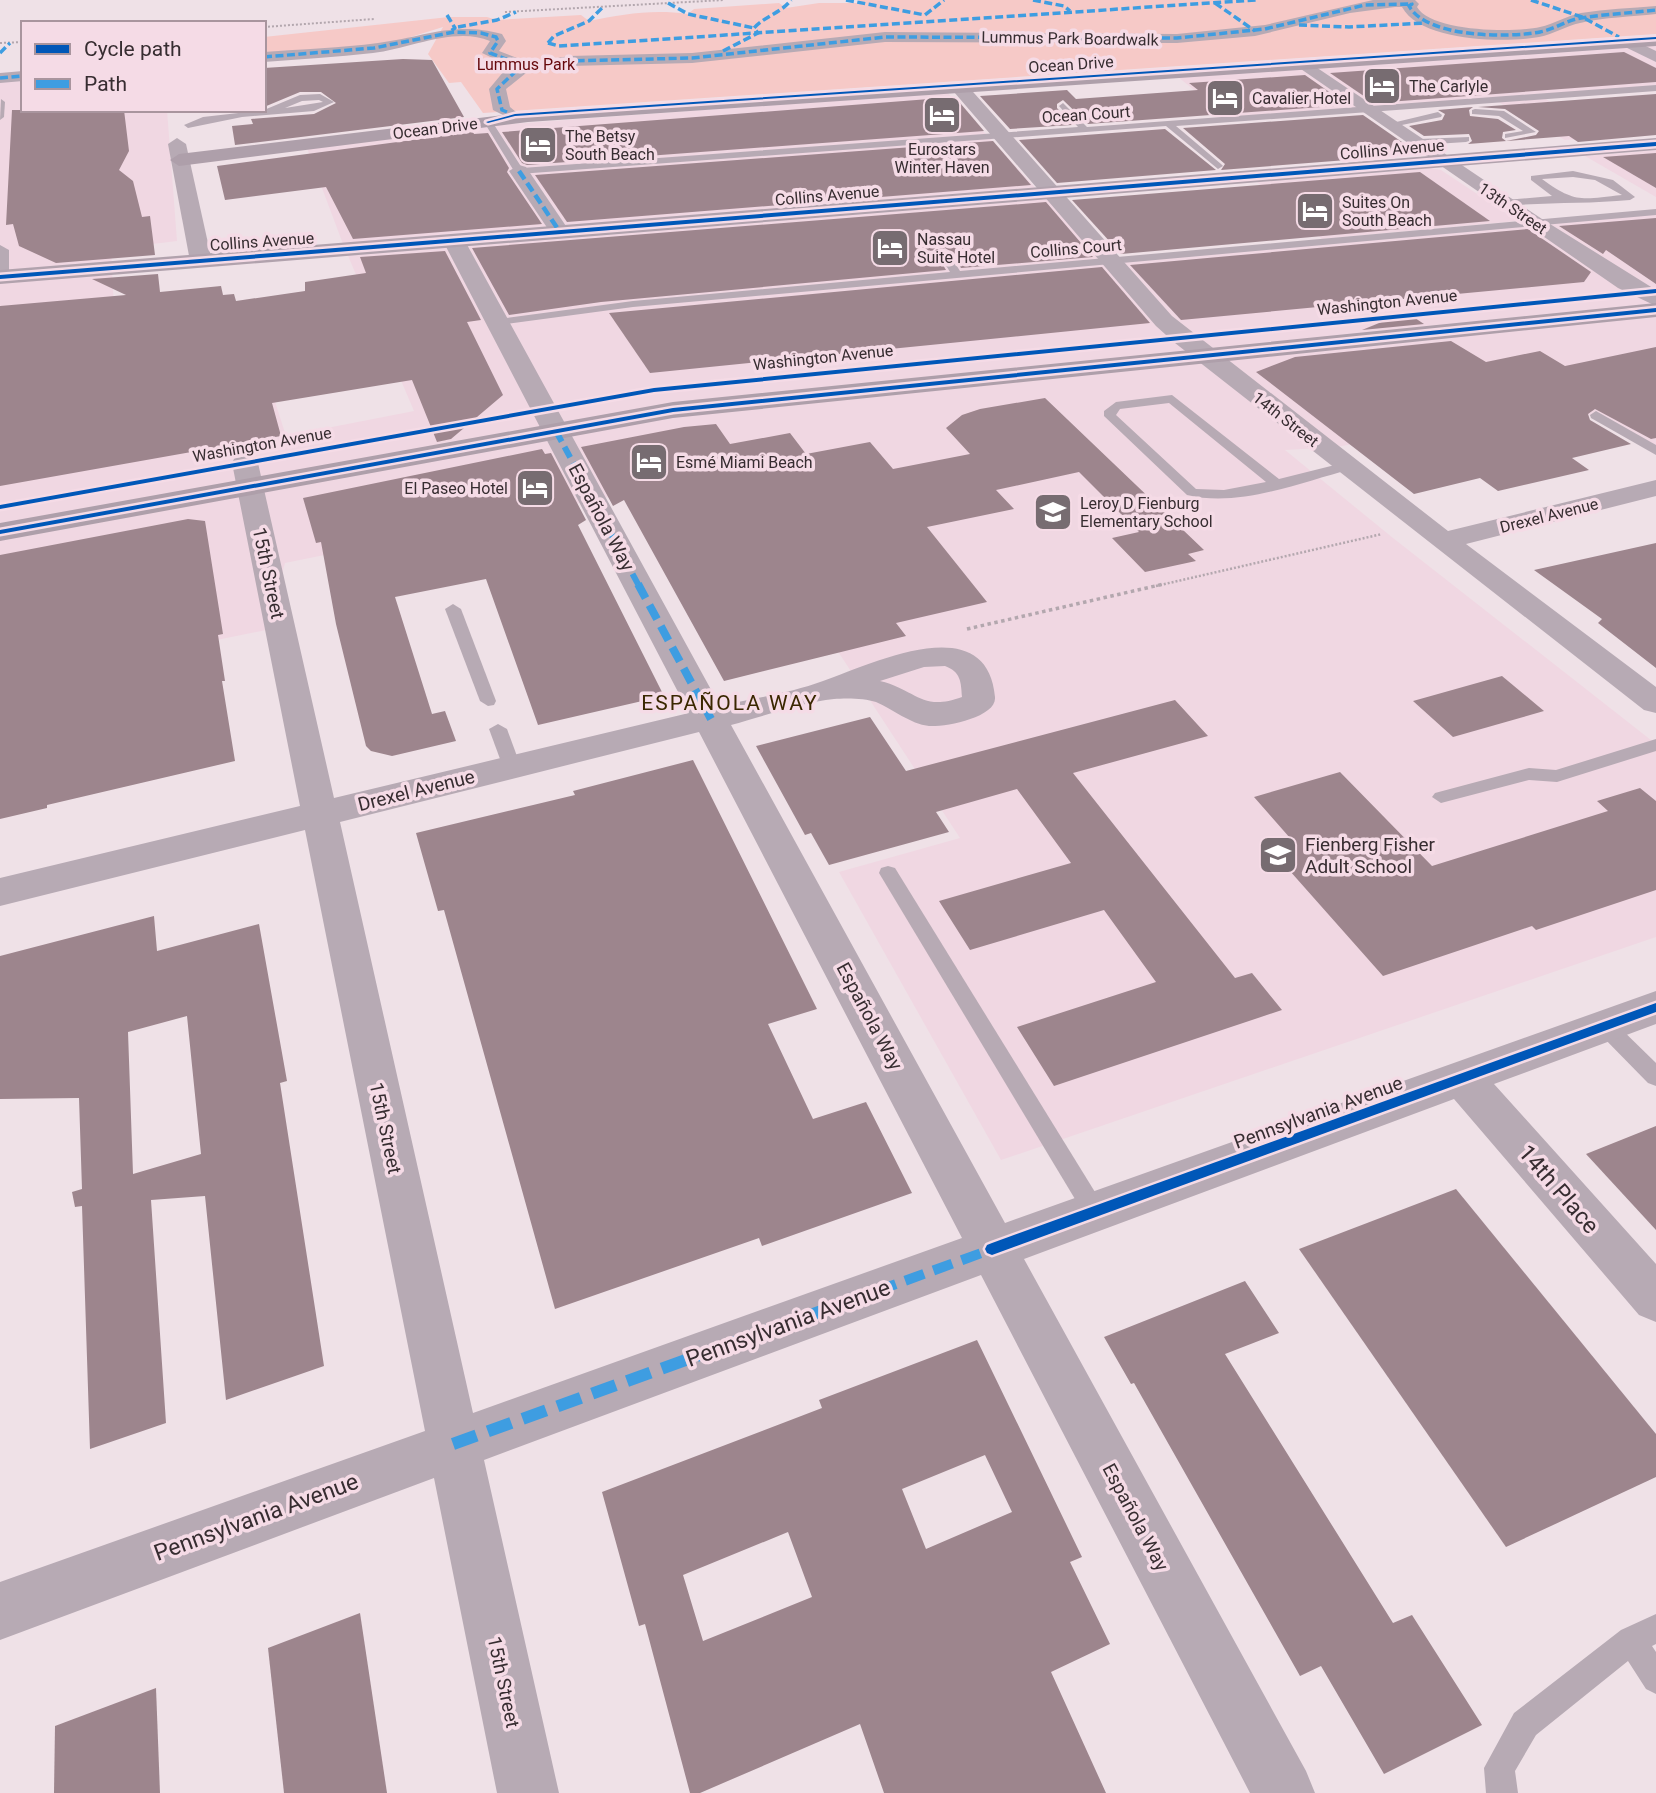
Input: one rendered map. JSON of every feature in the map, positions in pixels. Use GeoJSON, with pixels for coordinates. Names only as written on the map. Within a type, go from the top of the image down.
{"type":"FeatureCollection","features":[{"type":"Feature","properties":{"kind":"main road","name":"Ocean Drive"},"geometry":{"type":"LineString","coordinates":[[172,148],[488,122],[1623,40],[1656,41]]}},
{"type":"Feature","properties":{"kind":"main road","name":"Collins Avenue"},"geometry":{"type":"LineString","coordinates":[[2,277],[1656,144]]}},
{"type":"Feature","properties":{"kind":"main road","name":"Washington Avenue"},"geometry":{"type":"LineString","coordinates":[[0,507],[248,475],[550,421],[686,386],[1183,338],[1653,298]]}},
{"type":"Feature","properties":{"kind":"main road","name":"Washington Avenue"},"geometry":{"type":"LineString","coordinates":[[550,421],[1206,356],[1653,298]]}},
{"type":"Feature","properties":{"kind":"main road","name":"Washington Avenue"},"geometry":{"type":"LineString","coordinates":[[0,532],[248,475]]}},
{"type":"Feature","properties":{"kind":"street","name":"Lummus Park Boardwalk"},"geometry":{"type":"LineString","coordinates":[[519,70],[580,61],[713,56],[825,41],[885,37],[1168,38],[1217,35],[1289,24],[1351,6],[1395,2],[1411,4],[1409,6],[1414,15],[1432,23],[1472,32],[1525,34],[1543,31],[1565,21],[1656,9]]}},
{"type":"Feature","properties":{"kind":"street"},"geometry":{"type":"LineString","coordinates":[[1582,18],[1656,57]]}},
{"type":"Feature","properties":{"kind":"street"},"geometry":{"type":"LineString","coordinates":[[266,57],[390,46],[439,33],[471,32],[496,37],[498,41],[490,53],[508,59],[511,61],[510,68],[519,70]]}},
{"type":"Feature","properties":{"kind":"street","name":"13th Street"},"geometry":{"type":"LineString","coordinates":[[1304,64],[1505,203],[1653,298]]}},
{"type":"Feature","properties":{"kind":"street"},"geometry":{"type":"LineString","coordinates":[[507,112],[502,110],[497,89],[505,78],[519,70]]}},
{"type":"Feature","properties":{"kind":"street"},"geometry":{"type":"LineString","coordinates":[[0,78],[21,76]]}},
{"type":"Feature","properties":{"kind":"street","name":"14th Street"},"geometry":{"type":"LineString","coordinates":[[960,88],[1164,321],[1183,338],[1655,702]]}},
{"type":"Feature","properties":{"kind":"street"},"geometry":{"type":"LineString","coordinates":[[190,122],[193,136],[172,148],[201,261]]}},
{"type":"Feature","properties":{"kind":"street"},"geometry":{"type":"LineString","coordinates":[[519,171],[560,232]]}},
{"type":"Feature","properties":{"kind":"street","name":"Española Way"},"geometry":{"type":"LineString","coordinates":[[454,241],[1284,1793]]}},
{"type":"Feature","properties":{"kind":"street","name":"15th Street"},"geometry":{"type":"LineString","coordinates":[[248,475],[527,1793]]}},
{"type":"Feature","properties":{"kind":"street","name":"Drexel Avenue"},"geometry":{"type":"LineString","coordinates":[[1443,541],[1656,488]]}},
{"type":"Feature","properties":{"kind":"street","name":"Drexel Avenue"},"geometry":{"type":"LineString","coordinates":[[0,892],[833,689]]}},
{"type":"Feature","properties":{"kind":"street","name":"Pennsylvania Avenue"},"geometry":{"type":"LineString","coordinates":[[0,1611],[1656,1007]]}},
{"type":"Feature","properties":{"kind":"street","name":"14th Place"},"geometry":{"type":"LineString","coordinates":[[1462,1078],[1656,1299]]}},
{"type":"Feature","properties":{"kind":"lane","name":"Ocean Court"},"geometry":{"type":"LineString","coordinates":[[519,171],[1656,88]]}},
{"type":"Feature","properties":{"kind":"lane"},"geometry":{"type":"LineString","coordinates":[[190,122],[248,118],[314,108],[330,102],[320,97],[300,98],[248,118]]}},
{"type":"Feature","properties":{"kind":"lane"},"geometry":{"type":"LineString","coordinates":[[0,117],[1,102]]}},
{"type":"Feature","properties":{"kind":"lane"},"geometry":{"type":"LineString","coordinates":[[1063,106],[1085,130]]}},
{"type":"Feature","properties":{"kind":"lane"},"geometry":{"type":"LineString","coordinates":[[1392,124],[1411,122],[1418,117],[1489,111],[1501,113],[1531,132],[1508,136]]}},
{"type":"Feature","properties":{"kind":"lane"},"geometry":{"type":"LineString","coordinates":[[1127,114],[1140,126]]}},
{"type":"Feature","properties":{"kind":"lane"},"geometry":{"type":"LineString","coordinates":[[488,122],[519,171]]}},
{"type":"Feature","properties":{"kind":"lane"},"geometry":{"type":"LineString","coordinates":[[1169,124],[1217,166]]}},
{"type":"Feature","properties":{"kind":"lane"},"geometry":{"type":"LineString","coordinates":[[1420,142],[1466,139]]}},
{"type":"Feature","properties":{"kind":"lane"},"geometry":{"type":"LineString","coordinates":[[1505,203],[1561,198],[1580,202],[1630,197],[1592,174],[1534,178],[1561,198]]}},
{"type":"Feature","properties":{"kind":"lane","name":"Collins Court"},"geometry":{"type":"LineString","coordinates":[[499,322],[633,304],[1656,212]]}},
{"type":"Feature","properties":{"kind":"lane"},"geometry":{"type":"LineString","coordinates":[[0,248],[4,250],[6,261],[2,277]]}},
{"type":"Feature","properties":{"kind":"lane"},"geometry":{"type":"LineString","coordinates":[[944,254],[957,275]]}},
{"type":"Feature","properties":{"kind":"lane"},"geometry":{"type":"LineString","coordinates":[[1275,483],[1171,399],[1116,406],[1110,411],[1110,416],[1192,492],[1204,496],[1217,496],[1275,483],[1347,466]]}},
{"type":"Feature","properties":{"kind":"lane"},"geometry":{"type":"LineString","coordinates":[[1596,415],[1656,451]]}},
{"type":"Feature","properties":{"kind":"lane"},"geometry":{"type":"LineString","coordinates":[[453,609],[488,701]]}},
{"type":"Feature","properties":{"kind":"lane"},"geometry":{"type":"LineString","coordinates":[[498,729],[512,767]]}},
{"type":"Feature","properties":{"kind":"lane"},"geometry":{"type":"LineString","coordinates":[[1441,797],[1529,774],[1557,776],[1656,745]]}},
{"type":"Feature","properties":{"kind":"lane"},"geometry":{"type":"LineString","coordinates":[[888,873],[1095,1212]]}},
{"type":"Feature","properties":{"kind":"lane"},"geometry":{"type":"LineString","coordinates":[[1605,1026],[1656,1077]]}},
{"type":"Feature","properties":{"kind":"lane"},"geometry":{"type":"LineString","coordinates":[[1502,1793],[1499,1768],[1525,1724],[1644,1635],[1656,1679]]}},
{"type":"Feature","properties":{"kind":"path"},"geometry":{"type":"LineString","coordinates":[[0,43],[21,42]]}},
{"type":"Feature","properties":{"kind":"path"},"geometry":{"type":"LineString","coordinates":[[967,629],[1393,531]]}},
{"type":"Feature","properties":{"kind":"shaded area"},"geometry":{"type":"Polygon","coordinates":[[[1656,44],[1656,87],[1541,96],[1608,137],[1565,140],[1493,99],[1228,117],[1178,77],[1656,44]]]}},
{"type":"Feature","properties":{"kind":"shaded area"},"geometry":{"type":"Polygon","coordinates":[[[21,77],[21,112],[167,112],[177,241],[111,249],[117,369],[269,383],[286,436],[414,411],[343,244],[307,148],[498,125],[947,92],[1042,195],[1124,262],[1656,214],[1656,453],[1566,402],[1337,447],[1285,450],[1656,744],[1656,937],[1001,1160],[839,872],[960,838],[722,474],[285,563],[266,630],[0,684],[0,78],[21,77]]]}},
{"type":"Feature","properties":{"kind":"shaded area"},"geometry":{"type":"Polygon","coordinates":[[[1656,150],[1656,197],[1585,156],[1656,150]]]}},
{"type":"Feature","properties":{"kind":"shaded area"},"geometry":{"type":"Polygon","coordinates":[[[1430,168],[1441,170],[1518,221],[1322,239],[1257,182],[1430,168]]]}},
{"type":"Feature","properties":{"kind":"green space","name":"Lummus Park"},"geometry":{"type":"Polygon","coordinates":[[[859,0],[1656,0],[1656,34],[483,113],[461,82],[449,83],[428,54],[443,27],[385,45],[266,55],[266,37],[449,17],[487,17],[497,20],[581,15],[589,21],[638,13],[688,14],[694,9],[779,3],[786,8],[819,3],[857,3],[859,0]]]}},
{"type":"Feature","properties":{"kind":"building"},"geometry":{"type":"Polygon","coordinates":[[[1624,52],[1656,68],[1656,82],[1374,103],[1330,73],[1624,52]]]}},
{"type":"Feature","properties":{"kind":"building"},"geometry":{"type":"Polygon","coordinates":[[[403,59],[432,60],[464,117],[235,145],[232,126],[253,124],[251,119],[314,114],[336,103],[321,92],[300,92],[266,106],[266,68],[403,59]]]}},
{"type":"Feature","properties":{"kind":"building"},"geometry":{"type":"Polygon","coordinates":[[[1305,75],[1348,105],[1088,124],[1063,100],[1057,104],[1057,108],[1072,125],[1010,129],[980,96],[1067,90],[1076,99],[1198,90],[1189,83],[1305,75]]]}},
{"type":"Feature","properties":{"kind":"building"},"geometry":{"type":"Polygon","coordinates":[[[1656,94],[1656,135],[1578,142],[1569,136],[1506,141],[1536,135],[1539,131],[1505,109],[1478,107],[1656,94]]]}},
{"type":"Feature","properties":{"kind":"building"},"geometry":{"type":"Polygon","coordinates":[[[955,97],[984,131],[527,165],[522,163],[502,132],[955,97]]]}},
{"type":"Feature","properties":{"kind":"building"},"geometry":{"type":"Polygon","coordinates":[[[1473,107],[1469,110],[1470,116],[1498,119],[1516,130],[1503,132],[1502,138],[1506,141],[1468,144],[1472,141],[1469,134],[1424,136],[1409,126],[1442,120],[1445,114],[1438,110],[1473,107]]]}},
{"type":"Feature","properties":{"kind":"building"},"geometry":{"type":"Polygon","coordinates":[[[12,110],[124,112],[129,151],[119,170],[133,181],[142,217],[150,216],[155,255],[56,263],[19,246],[13,224],[6,225],[12,110]]]}},
{"type":"Feature","properties":{"kind":"building"},"geometry":{"type":"Polygon","coordinates":[[[1363,115],[1412,149],[1390,150],[1398,156],[1221,170],[1225,164],[1183,128],[1363,115]]]}},
{"type":"Feature","properties":{"kind":"building"},"geometry":{"type":"Polygon","coordinates":[[[1165,129],[1216,170],[1057,183],[1019,140],[1165,129]]]}},
{"type":"Feature","properties":{"kind":"building"},"geometry":{"type":"Polygon","coordinates":[[[473,132],[488,133],[509,168],[507,172],[542,224],[353,239],[326,187],[225,200],[217,166],[473,132]]]}},
{"type":"Feature","properties":{"kind":"building"},"geometry":{"type":"Polygon","coordinates":[[[993,141],[1031,185],[567,222],[535,175],[993,141]]]}},
{"type":"Feature","properties":{"kind":"building"},"geometry":{"type":"Polygon","coordinates":[[[1656,153],[1656,188],[1603,157],[1656,153]]]}},
{"type":"Feature","properties":{"kind":"building"},"geometry":{"type":"Polygon","coordinates":[[[1420,172],[1490,221],[1121,254],[1072,200],[1420,172]]]}},
{"type":"Feature","properties":{"kind":"building"},"geometry":{"type":"Polygon","coordinates":[[[1046,202],[1093,257],[961,268],[945,248],[936,253],[946,270],[601,302],[509,315],[472,248],[1046,202]]]}},
{"type":"Feature","properties":{"kind":"building"},"geometry":{"type":"Polygon","coordinates":[[[1656,218],[1656,284],[1606,250],[1603,254],[1559,226],[1656,218]]]}},
{"type":"Feature","properties":{"kind":"building"},"geometry":{"type":"Polygon","coordinates":[[[1528,229],[1591,272],[1584,282],[1181,320],[1130,265],[1528,229]]]}},
{"type":"Feature","properties":{"kind":"building"},"geometry":{"type":"Polygon","coordinates":[[[445,251],[481,320],[467,322],[503,395],[451,439],[437,442],[412,380],[272,403],[281,436],[0,486],[0,306],[126,295],[92,279],[158,274],[160,292],[221,286],[223,295],[234,294],[236,301],[305,291],[305,282],[366,273],[360,257],[445,251]]]}},
{"type":"Feature","properties":{"kind":"building"},"geometry":{"type":"Polygon","coordinates":[[[1102,267],[1150,323],[650,373],[609,313],[1102,267]]]}},
{"type":"Feature","properties":{"kind":"building"},"geometry":{"type":"Polygon","coordinates":[[[1406,312],[1424,324],[1362,330],[1406,312]]]}},
{"type":"Feature","properties":{"kind":"building"},"geometry":{"type":"Polygon","coordinates":[[[1451,341],[1486,362],[1540,351],[1565,366],[1656,347],[1656,438],[1651,439],[1595,409],[1588,414],[1590,420],[1631,444],[1572,458],[1589,470],[1498,491],[1480,478],[1414,494],[1256,372],[1295,357],[1451,341]]]}},
{"type":"Feature","properties":{"kind":"building"},"geometry":{"type":"Polygon","coordinates":[[[1045,398],[1204,550],[1188,554],[1196,561],[1145,572],[1112,538],[1139,532],[1079,472],[996,490],[1014,509],[927,527],[987,602],[896,623],[906,636],[724,681],[624,500],[613,506],[581,447],[684,427],[716,424],[730,444],[790,433],[806,454],[870,442],[893,469],[970,454],[946,428],[962,415],[980,409],[1045,398]]]}},
{"type":"Feature","properties":{"kind":"building"},"geometry":{"type":"Polygon","coordinates":[[[542,449],[545,454],[551,453],[586,520],[578,525],[664,696],[538,725],[486,579],[395,597],[432,714],[445,711],[456,741],[392,756],[371,751],[366,746],[336,624],[321,542],[316,543],[303,498],[542,449]]]}},
{"type":"Feature","properties":{"kind":"building"},"geometry":{"type":"Polygon","coordinates":[[[188,519],[205,521],[223,634],[218,635],[225,681],[222,681],[235,761],[47,805],[47,808],[0,819],[0,555],[188,519]]]}},
{"type":"Feature","properties":{"kind":"building"},"geometry":{"type":"Polygon","coordinates":[[[1656,543],[1656,668],[1598,623],[1602,619],[1534,570],[1656,543]]]}},
{"type":"Feature","properties":{"kind":"building"},"geometry":{"type":"Polygon","coordinates":[[[1502,676],[1544,711],[1453,737],[1413,701],[1502,676]]]}},
{"type":"Feature","properties":{"kind":"building"},"geometry":{"type":"Polygon","coordinates":[[[1175,700],[1208,736],[1073,773],[1235,978],[1252,973],[1282,1010],[1054,1086],[1017,1027],[1156,982],[1104,910],[970,950],[939,901],[1071,863],[1017,789],[936,812],[949,832],[829,865],[811,833],[805,835],[756,746],[870,717],[906,771],[1175,700]]]}},
{"type":"Feature","properties":{"kind":"building"},"geometry":{"type":"Polygon","coordinates":[[[693,760],[817,1009],[768,1024],[813,1119],[866,1102],[912,1193],[762,1246],[759,1238],[555,1309],[444,910],[438,911],[416,833],[575,795],[573,791],[693,760]]]}},
{"type":"Feature","properties":{"kind":"building"},"geometry":{"type":"Polygon","coordinates":[[[1340,772],[1432,866],[1608,811],[1597,801],[1640,788],[1656,801],[1656,890],[1536,930],[1532,926],[1383,976],[1267,845],[1290,838],[1254,797],[1340,772]]]}},
{"type":"Feature","properties":{"kind":"building"},"geometry":{"type":"Polygon","coordinates":[[[154,916],[157,951],[259,924],[287,1081],[280,1083],[324,1366],[226,1400],[205,1196],[151,1200],[166,1423],[90,1449],[82,1206],[75,1207],[72,1192],[82,1189],[79,1098],[0,1099],[0,956],[154,916]],[[187,1016],[128,1032],[133,1174],[201,1154],[187,1016]]]}},
{"type":"Feature","properties":{"kind":"building"},"geometry":{"type":"Polygon","coordinates":[[[1656,1126],[1656,1230],[1586,1154],[1656,1126]]]}},
{"type":"Feature","properties":{"kind":"building"},"geometry":{"type":"Polygon","coordinates":[[[1456,1189],[1656,1434],[1656,1477],[1506,1547],[1299,1249],[1456,1189]]]}},
{"type":"Feature","properties":{"kind":"building"},"geometry":{"type":"Polygon","coordinates":[[[1245,1281],[1279,1333],[1225,1354],[1393,1623],[1412,1615],[1482,1725],[1384,1774],[1321,1666],[1300,1676],[1134,1383],[1131,1384],[1104,1337],[1245,1281]]]}},
{"type":"Feature","properties":{"kind":"building"},"geometry":{"type":"Polygon","coordinates":[[[977,1340],[1082,1557],[1070,1562],[1110,1644],[1051,1672],[1106,1793],[884,1793],[860,1724],[700,1793],[690,1793],[645,1624],[639,1626],[602,1492],[822,1408],[819,1400],[977,1340]],[[985,1455],[902,1489],[926,1549],[1012,1512],[985,1455]],[[788,1532],[683,1575],[703,1641],[812,1597],[788,1532]]]}},
{"type":"Feature","properties":{"kind":"building"},"geometry":{"type":"Polygon","coordinates":[[[360,1613],[387,1793],[284,1793],[268,1648],[360,1613]]]}},
{"type":"Feature","properties":{"kind":"building"},"geometry":{"type":"Polygon","coordinates":[[[156,1688],[160,1793],[54,1793],[55,1726],[156,1688]]]}},
{"type":"Feature","properties":{"kind":"marked path"},"geometry":{"type":"LineString","coordinates":[[723,51],[758,33],[754,28],[762,20],[783,9],[791,0]]}},
{"type":"Feature","properties":{"kind":"marked path"},"geometry":{"type":"LineString","coordinates":[[846,0],[925,15],[944,0]]}},
{"type":"Feature","properties":{"kind":"marked path"},"geometry":{"type":"LineString","coordinates":[[1033,0],[1064,6],[1070,11]]}},
{"type":"Feature","properties":{"kind":"marked path"},"geometry":{"type":"LineString","coordinates":[[548,43],[559,46],[1256,0]]}},
{"type":"Feature","properties":{"kind":"marked path"},"geometry":{"type":"LineString","coordinates":[[1531,0],[1582,17],[1619,37]]}},
{"type":"Feature","properties":{"kind":"marked path"},"geometry":{"type":"LineString","coordinates":[[668,3],[688,14],[754,28]]}},
{"type":"Feature","properties":{"kind":"marked path"},"geometry":{"type":"LineString","coordinates":[[1215,3],[1255,31]]}},
{"type":"Feature","properties":{"kind":"marked path"},"geometry":{"type":"LineString","coordinates":[[507,112],[502,110],[497,89],[511,75],[521,69],[569,61],[692,58],[885,37],[1094,40],[1177,38],[1255,31],[1380,3],[1410,3],[1414,15],[1426,22],[1458,31],[1493,35],[1540,32],[1581,18],[1656,10]]}},
{"type":"Feature","properties":{"kind":"marked path"},"geometry":{"type":"LineString","coordinates":[[548,43],[554,36],[589,21],[603,7]]}},
{"type":"Feature","properties":{"kind":"marked path"},"geometry":{"type":"LineString","coordinates":[[458,27],[497,20],[516,12]]}},
{"type":"Feature","properties":{"kind":"marked path"},"geometry":{"type":"LineString","coordinates":[[447,15],[455,28],[449,32]]}},
{"type":"Feature","properties":{"kind":"marked path"},"geometry":{"type":"LineString","coordinates":[[1299,25],[1349,27],[1425,23]]}},
{"type":"Feature","properties":{"kind":"marked path"},"geometry":{"type":"LineString","coordinates":[[266,57],[374,48],[442,34],[467,32],[496,37],[498,41],[490,53],[511,61],[510,68],[519,70]]}},
{"type":"Feature","properties":{"kind":"marked path"},"geometry":{"type":"LineString","coordinates":[[0,53],[10,43]]}},
{"type":"Feature","properties":{"kind":"marked path"},"geometry":{"type":"LineString","coordinates":[[0,78],[21,76]]}},
{"type":"Feature","properties":{"kind":"marked path"},"geometry":{"type":"LineString","coordinates":[[519,171],[560,232]]}},
{"type":"Feature","properties":{"kind":"marked path"},"geometry":{"type":"LineString","coordinates":[[556,431],[711,719]]}},
{"type":"Feature","properties":{"kind":"marked path"},"geometry":{"type":"LineString","coordinates":[[453,1444],[998,1247]]}},
{"type":"Feature","properties":{"kind":"cycle path"},"geometry":{"type":"LineString","coordinates":[[488,122],[515,115],[1656,38]]}},
{"type":"Feature","properties":{"kind":"cycle path"},"geometry":{"type":"LineString","coordinates":[[0,277],[1656,144]]}},
{"type":"Feature","properties":{"kind":"cycle path"},"geometry":{"type":"LineString","coordinates":[[0,507],[654,390],[1656,291]]}},
{"type":"Feature","properties":{"kind":"cycle path"},"geometry":{"type":"LineString","coordinates":[[0,532],[673,410],[1656,310]]}},
{"type":"Feature","properties":{"kind":"cycle path"},"geometry":{"type":"LineString","coordinates":[[992,1249],[1656,1007]]}},
{"type":"Feature","properties":{"kind":"place","name":"The Carlyle"},"geometry":{"type":"Point","coordinates":[1382,86]}},
{"type":"Feature","properties":{"kind":"place","name":"Cavalier Hotel"},"geometry":{"type":"Point","coordinates":[1225,98]}},
{"type":"Feature","properties":{"kind":"place","name":"Eurostars Winter Haven"},"geometry":{"type":"Point","coordinates":[942,115]}},
{"type":"Feature","properties":{"kind":"place","name":"The Betsy South Beach"},"geometry":{"type":"Point","coordinates":[538,145]}},
{"type":"Feature","properties":{"kind":"place","name":"Suites On South Beach"},"geometry":{"type":"Point","coordinates":[1315,211]}},
{"type":"Feature","properties":{"kind":"place","name":"Nassau Suite Hotel"},"geometry":{"type":"Point","coordinates":[890,248]}},
{"type":"Feature","properties":{"kind":"place","name":"Esmé Miami Beach"},"geometry":{"type":"Point","coordinates":[649,462]}},
{"type":"Feature","properties":{"kind":"place","name":"El Paseo Hotel"},"geometry":{"type":"Point","coordinates":[535,488]}},
{"type":"Feature","properties":{"kind":"place","name":"Leroy D Fienburg Elementary School"},"geometry":{"type":"Point","coordinates":[1053,512]}},
{"type":"Feature","properties":{"kind":"place","name":"Fienberg Fisher Adult School"},"geometry":{"type":"Point","coordinates":[1278,855]}},
{"type":"Feature","properties":{"kind":"district","name":"ESPAÑOLA WAY"},"geometry":{"type":"Point","coordinates":[730,703]}}]}
